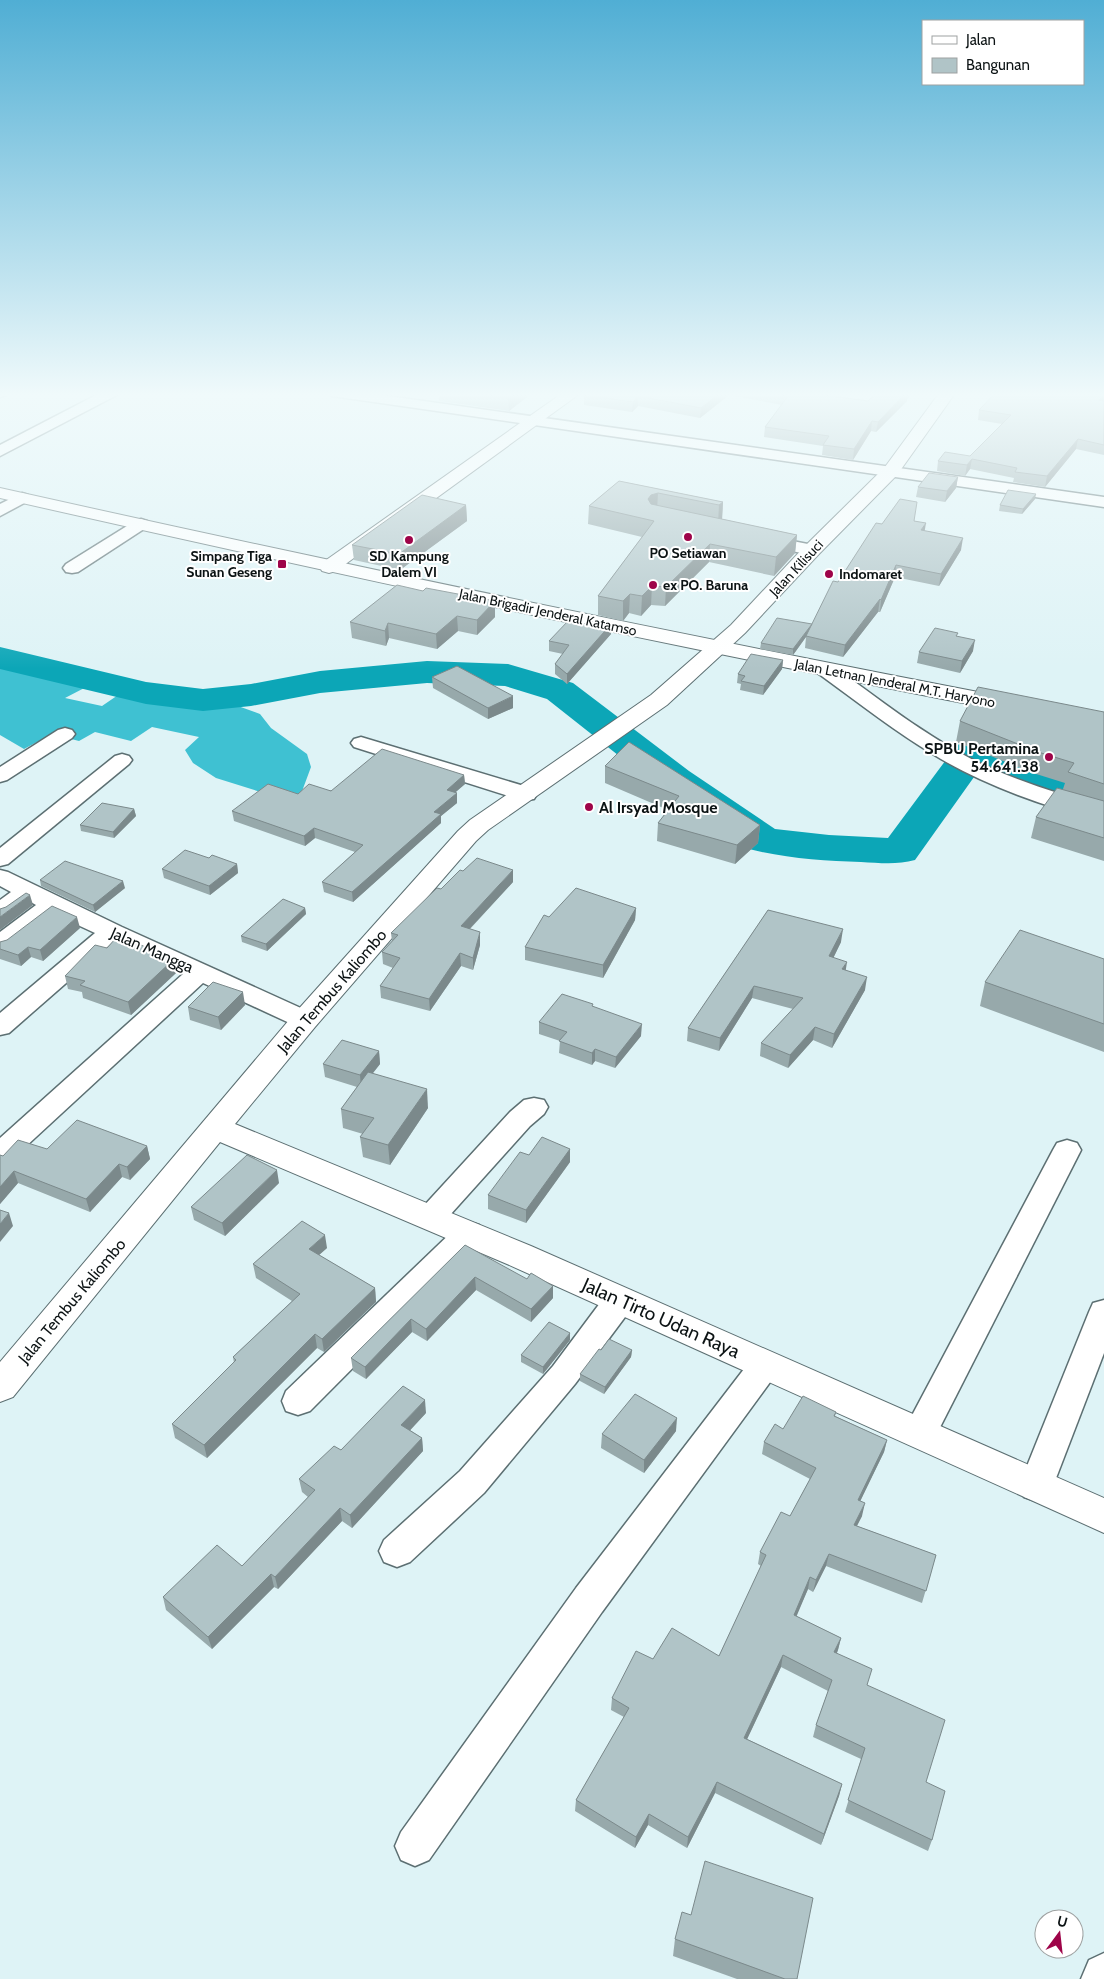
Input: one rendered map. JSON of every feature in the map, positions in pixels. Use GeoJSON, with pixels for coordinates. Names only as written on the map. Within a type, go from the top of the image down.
{"type":"FeatureCollection","features":[{"type":"Feature","properties":{"kind":"main road"},"geometry":{"type":"LineString","coordinates":[[329,566],[444,484]]}},
{"type":"Feature","properties":{"kind":"main road","name":"Jalan Kilisuci"},"geometry":{"type":"LineString","coordinates":[[715,648],[738,629],[812,550],[878,484]]}},
{"type":"Feature","properties":{"kind":"main road","name":"Jalan Brigadir Jenderal Katamso"},"geometry":{"type":"LineString","coordinates":[[0,493],[329,566],[715,648]]}},
{"type":"Feature","properties":{"kind":"main road","name":"Jalan Letnan Jenderal M.T. Haryono"},"geometry":{"type":"LineString","coordinates":[[715,648],[1029,709]]}},
{"type":"Feature","properties":{"kind":"main road","name":"Jalan Tembus Kaliombo"},"geometry":{"type":"LineString","coordinates":[[0,1387],[305,1020],[467,836],[479,825],[599,744],[659,700],[715,648]]}},
{"type":"Feature","properties":{"kind":"main road","name":"Jalan Tirto Udan Raya"},"geometry":{"type":"LineString","coordinates":[[215,1128],[469,1233],[1104,1516]]}},
{"type":"Feature","properties":{"kind":"street"},"geometry":{"type":"LineString","coordinates":[[983,484],[1104,502]]}},
{"type":"Feature","properties":{"kind":"street"},"geometry":{"type":"LineString","coordinates":[[0,511],[22,498]]}},
{"type":"Feature","properties":{"kind":"street"},"geometry":{"type":"LineString","coordinates":[[72,568],[141,524]]}},
{"type":"Feature","properties":{"kind":"street"},"geometry":{"type":"LineString","coordinates":[[749,537],[812,550]]}},
{"type":"Feature","properties":{"kind":"street"},"geometry":{"type":"LineString","coordinates":[[826,670],[907,729],[963,762],[1019,786],[1104,815]]}},
{"type":"Feature","properties":{"kind":"street"},"geometry":{"type":"LineString","coordinates":[[0,776],[65,734]]}},
{"type":"Feature","properties":{"kind":"street"},"geometry":{"type":"LineString","coordinates":[[360,743],[526,794]]}},
{"type":"Feature","properties":{"kind":"street"},"geometry":{"type":"LineString","coordinates":[[0,859],[122,760]]}},
{"type":"Feature","properties":{"kind":"street","name":"Jalan Mangga"},"geometry":{"type":"LineString","coordinates":[[0,877],[110,932],[201,971],[305,1020]]}},
{"type":"Feature","properties":{"kind":"street"},"geometry":{"type":"LineString","coordinates":[[0,911],[27,891]]}},
{"type":"Feature","properties":{"kind":"street"},"geometry":{"type":"LineString","coordinates":[[0,944],[52,904]]}},
{"type":"Feature","properties":{"kind":"street"},"geometry":{"type":"LineString","coordinates":[[0,1027],[110,932]]}},
{"type":"Feature","properties":{"kind":"street"},"geometry":{"type":"LineString","coordinates":[[0,1154],[201,971]]}},
{"type":"Feature","properties":{"kind":"street"},"geometry":{"type":"LineString","coordinates":[[431,1218],[520,1119],[534,1107]]}},
{"type":"Feature","properties":{"kind":"street"},"geometry":{"type":"LineString","coordinates":[[920,1433],[1067,1150]]}},
{"type":"Feature","properties":{"kind":"street"},"geometry":{"type":"LineString","coordinates":[[298,1401],[469,1233]]}},
{"type":"Feature","properties":{"kind":"street"},"geometry":{"type":"LineString","coordinates":[[397,1551],[472,1482],[564,1374],[620,1300]]}},
{"type":"Feature","properties":{"kind":"street"},"geometry":{"type":"LineString","coordinates":[[1036,1486],[1104,1312]]}},
{"type":"Feature","properties":{"kind":"street"},"geometry":{"type":"LineString","coordinates":[[415,1846],[588,1600],[765,1365]]}},
{"type":"Feature","properties":{"kind":"street"},"geometry":{"type":"LineString","coordinates":[[1103,1979],[1104,1975]]}},
{"type":"Feature","properties":{"kind":"shaded area"},"geometry":{"type":"Polygon","coordinates":[[[0,664],[42,671],[92,684],[65,698],[102,706],[121,693],[238,706],[260,714],[271,728],[307,754],[311,767],[301,794],[280,798],[216,778],[193,763],[185,750],[199,737],[152,727],[131,741],[95,732],[79,741],[52,734],[24,749],[0,735],[0,664]]]}},
{"type":"Feature","properties":{"kind":"building"},"geometry":{"type":"Polygon","coordinates":[[[615,484],[636,484],[723,502],[719,505],[658,493],[651,495],[648,499],[651,504],[797,535],[776,557],[710,544],[666,587],[652,586],[642,596],[630,594],[623,601],[598,596],[654,521],[589,506],[615,484]]]}},
{"type":"Feature","properties":{"kind":"building"},"geometry":{"type":"Polygon","coordinates":[[[920,484],[952,484],[947,491],[918,487],[920,484]]]}},
{"type":"Feature","properties":{"kind":"building"},"geometry":{"type":"Polygon","coordinates":[[[1008,490],[1036,494],[1023,509],[1000,505],[1008,490]]]}},
{"type":"Feature","properties":{"kind":"building"},"geometry":{"type":"Polygon","coordinates":[[[422,495],[466,505],[399,554],[352,545],[422,495]]]}},
{"type":"Feature","properties":{"kind":"building"},"geometry":{"type":"Polygon","coordinates":[[[900,499],[917,502],[914,521],[926,523],[921,530],[963,538],[941,574],[896,565],[881,600],[845,645],[806,636],[833,581],[838,582],[876,523],[882,524],[900,499]]]}},
{"type":"Feature","properties":{"kind":"building"},"geometry":{"type":"Polygon","coordinates":[[[397,585],[423,591],[426,588],[495,601],[477,620],[457,616],[436,634],[388,623],[385,631],[350,622],[397,585]]]}},
{"type":"Feature","properties":{"kind":"building"},"geometry":{"type":"Polygon","coordinates":[[[777,618],[812,624],[793,649],[761,643],[777,618]]]}},
{"type":"Feature","properties":{"kind":"building"},"geometry":{"type":"Polygon","coordinates":[[[588,620],[611,624],[567,674],[555,664],[569,645],[549,641],[568,621],[584,624],[588,620]]]}},
{"type":"Feature","properties":{"kind":"building"},"geometry":{"type":"Polygon","coordinates":[[[935,628],[958,633],[956,636],[975,640],[962,661],[919,652],[935,628]]]}},
{"type":"Feature","properties":{"kind":"building"},"geometry":{"type":"Polygon","coordinates":[[[751,654],[783,660],[764,686],[741,681],[745,676],[738,674],[751,654]]]}},
{"type":"Feature","properties":{"kind":"building"},"geometry":{"type":"Polygon","coordinates":[[[457,666],[513,696],[488,708],[432,677],[457,666]]]}},
{"type":"Feature","properties":{"kind":"building","name":"SPBU Pertamina 54.641.38"},"geometry":{"type":"Polygon","coordinates":[[[978,687],[1104,712],[1104,784],[1068,772],[1074,763],[1038,752],[960,721],[978,687]]]}},
{"type":"Feature","properties":{"kind":"building"},"geometry":{"type":"Polygon","coordinates":[[[629,742],[760,825],[737,845],[658,823],[679,796],[605,766],[629,742]]]}},
{"type":"Feature","properties":{"kind":"building"},"geometry":{"type":"Polygon","coordinates":[[[382,749],[464,775],[447,790],[457,793],[434,812],[441,814],[352,892],[322,882],[363,845],[314,828],[304,836],[232,811],[268,784],[298,794],[309,784],[331,791],[382,749]]]}},
{"type":"Feature","properties":{"kind":"building"},"geometry":{"type":"Polygon","coordinates":[[[1057,788],[1104,801],[1104,838],[1036,817],[1057,788]]]}},
{"type":"Feature","properties":{"kind":"building"},"geometry":{"type":"Polygon","coordinates":[[[102,803],[134,809],[113,832],[80,825],[102,803]]]}},
{"type":"Feature","properties":{"kind":"building"},"geometry":{"type":"Polygon","coordinates":[[[185,850],[209,858],[212,855],[237,864],[209,886],[162,869],[185,850]]]}},
{"type":"Feature","properties":{"kind":"building"},"geometry":{"type":"Polygon","coordinates":[[[477,858],[513,870],[461,926],[480,932],[473,958],[460,953],[429,999],[380,986],[400,958],[382,952],[398,935],[391,933],[437,888],[441,889],[460,870],[463,871],[477,858]]]}},
{"type":"Feature","properties":{"kind":"building"},"geometry":{"type":"Polygon","coordinates":[[[65,861],[123,881],[93,905],[40,880],[65,861]]]}},
{"type":"Feature","properties":{"kind":"building"},"geometry":{"type":"Polygon","coordinates":[[[576,888],[636,908],[603,965],[525,947],[544,915],[549,917],[576,888]]]}},
{"type":"Feature","properties":{"kind":"building"},"geometry":{"type":"Polygon","coordinates":[[[26,893],[30,895],[0,917],[0,909],[26,893]]]}},
{"type":"Feature","properties":{"kind":"building"},"geometry":{"type":"Polygon","coordinates":[[[283,899],[305,908],[266,944],[241,936],[283,899]]]}},
{"type":"Feature","properties":{"kind":"building"},"geometry":{"type":"Polygon","coordinates":[[[52,906],[77,917],[40,950],[28,947],[18,955],[0,949],[0,942],[7,940],[52,906]]]}},
{"type":"Feature","properties":{"kind":"building"},"geometry":{"type":"Polygon","coordinates":[[[768,910],[843,929],[829,956],[847,962],[842,969],[867,977],[834,1034],[815,1027],[790,1055],[761,1043],[803,998],[754,986],[720,1038],[688,1028],[768,910]]]}},
{"type":"Feature","properties":{"kind":"building"},"geometry":{"type":"Polygon","coordinates":[[[1020,930],[1104,959],[1104,1024],[985,982],[1020,930]]]}},
{"type":"Feature","properties":{"kind":"building"},"geometry":{"type":"Polygon","coordinates":[[[115,939],[141,945],[173,960],[128,1002],[80,985],[85,981],[65,976],[95,945],[107,948],[115,939]]]}},
{"type":"Feature","properties":{"kind":"building"},"geometry":{"type":"Polygon","coordinates":[[[213,982],[243,992],[218,1017],[188,1007],[213,982]]]}},
{"type":"Feature","properties":{"kind":"building"},"geometry":{"type":"Polygon","coordinates":[[[562,994],[593,1004],[592,1006],[642,1024],[616,1057],[595,1049],[592,1053],[559,1041],[567,1032],[539,1022],[562,994]]]}},
{"type":"Feature","properties":{"kind":"building"},"geometry":{"type":"Polygon","coordinates":[[[342,1040],[379,1051],[360,1075],[323,1064],[342,1040]]]}},
{"type":"Feature","properties":{"kind":"building"},"geometry":{"type":"Polygon","coordinates":[[[368,1072],[427,1089],[388,1145],[360,1137],[374,1118],[341,1109],[368,1072]]]}},
{"type":"Feature","properties":{"kind":"building"},"geometry":{"type":"Polygon","coordinates":[[[77,1120],[147,1146],[127,1167],[119,1164],[86,1199],[14,1171],[0,1187],[0,1155],[3,1156],[18,1140],[47,1149],[77,1120]]]}},
{"type":"Feature","properties":{"kind":"building"},"geometry":{"type":"Polygon","coordinates":[[[542,1137],[570,1149],[526,1210],[488,1195],[520,1152],[529,1155],[542,1137]]]}},
{"type":"Feature","properties":{"kind":"building"},"geometry":{"type":"Polygon","coordinates":[[[247,1155],[277,1170],[222,1223],[191,1207],[247,1155]]]}},
{"type":"Feature","properties":{"kind":"building"},"geometry":{"type":"Polygon","coordinates":[[[0,1210],[9,1213],[0,1224],[0,1210]]]}},
{"type":"Feature","properties":{"kind":"building"},"geometry":{"type":"Polygon","coordinates":[[[302,1221],[325,1235],[309,1249],[375,1288],[322,1339],[315,1334],[204,1445],[172,1424],[236,1360],[233,1357],[300,1294],[253,1264],[302,1221]]]}},
{"type":"Feature","properties":{"kind":"building"},"geometry":{"type":"Polygon","coordinates":[[[465,1245],[527,1279],[531,1273],[553,1286],[531,1309],[475,1277],[426,1329],[411,1319],[365,1367],[351,1358],[465,1245]]]}},
{"type":"Feature","properties":{"kind":"building"},"geometry":{"type":"Polygon","coordinates":[[[549,1322],[570,1333],[543,1367],[521,1355],[549,1322]]]}},
{"type":"Feature","properties":{"kind":"building"},"geometry":{"type":"Polygon","coordinates":[[[609,1339],[632,1350],[605,1387],[580,1374],[609,1339]]]}},
{"type":"Feature","properties":{"kind":"building"},"geometry":{"type":"Polygon","coordinates":[[[403,1386],[425,1400],[401,1425],[422,1438],[350,1515],[340,1508],[275,1577],[271,1574],[208,1637],[163,1597],[217,1545],[242,1566],[315,1490],[299,1479],[334,1446],[341,1450],[403,1386]]]}},
{"type":"Feature","properties":{"kind":"building"},"geometry":{"type":"Polygon","coordinates":[[[635,1394],[677,1418],[644,1460],[602,1434],[635,1394]]]}},
{"type":"Feature","properties":{"kind":"building"},"geometry":{"type":"Polygon","coordinates":[[[803,1396],[836,1412],[834,1416],[887,1440],[858,1500],[865,1503],[854,1525],[936,1555],[926,1591],[829,1554],[816,1580],[810,1577],[794,1615],[841,1638],[834,1652],[872,1669],[867,1685],[945,1720],[926,1782],[945,1791],[932,1840],[848,1800],[865,1748],[816,1725],[832,1680],[783,1655],[744,1738],[842,1784],[824,1834],[717,1782],[688,1837],[649,1814],[636,1837],[576,1800],[629,1708],[612,1698],[636,1651],[653,1659],[672,1628],[719,1656],[766,1555],[760,1552],[781,1512],[790,1516],[816,1468],[764,1442],[775,1424],[783,1429],[803,1396]]]}},
{"type":"Feature","properties":{"kind":"building"},"geometry":{"type":"Polygon","coordinates":[[[705,1861],[813,1898],[797,1979],[785,1979],[675,1939],[682,1912],[691,1915],[705,1861]]]}},
{"type":"Feature","properties":{"kind":"waterway"},"geometry":{"type":"LineString","coordinates":[[0,658],[146,693],[203,700],[251,695],[320,682],[427,672],[508,675],[560,691],[675,780],[764,840],[829,848],[900,851],[971,753],[1036,780],[1104,801]]}},
{"type":"Feature","properties":{"kind":"place","name":"PO Setiawan"},"geometry":{"type":"Point","coordinates":[688,537]}},
{"type":"Feature","properties":{"kind":"place","name":"SD Kampung Dalem VI"},"geometry":{"type":"Point","coordinates":[409,540]}},
{"type":"Feature","properties":{"kind":"place","name":"Simpang Tiga Sunan Geseng"},"geometry":{"type":"Point","coordinates":[282,564]}},
{"type":"Feature","properties":{"kind":"place","name":"Indomaret"},"geometry":{"type":"Point","coordinates":[829,574]}},
{"type":"Feature","properties":{"kind":"place","name":"ex PO. Baruna"},"geometry":{"type":"Point","coordinates":[653,585]}},
{"type":"Feature","properties":{"kind":"place","name":"SPBU Pertamina 54.641.38"},"geometry":{"type":"Point","coordinates":[1049,757]}},
{"type":"Feature","properties":{"kind":"place","name":"Al Irsyad Mosque"},"geometry":{"type":"Point","coordinates":[589,807]}}]}
